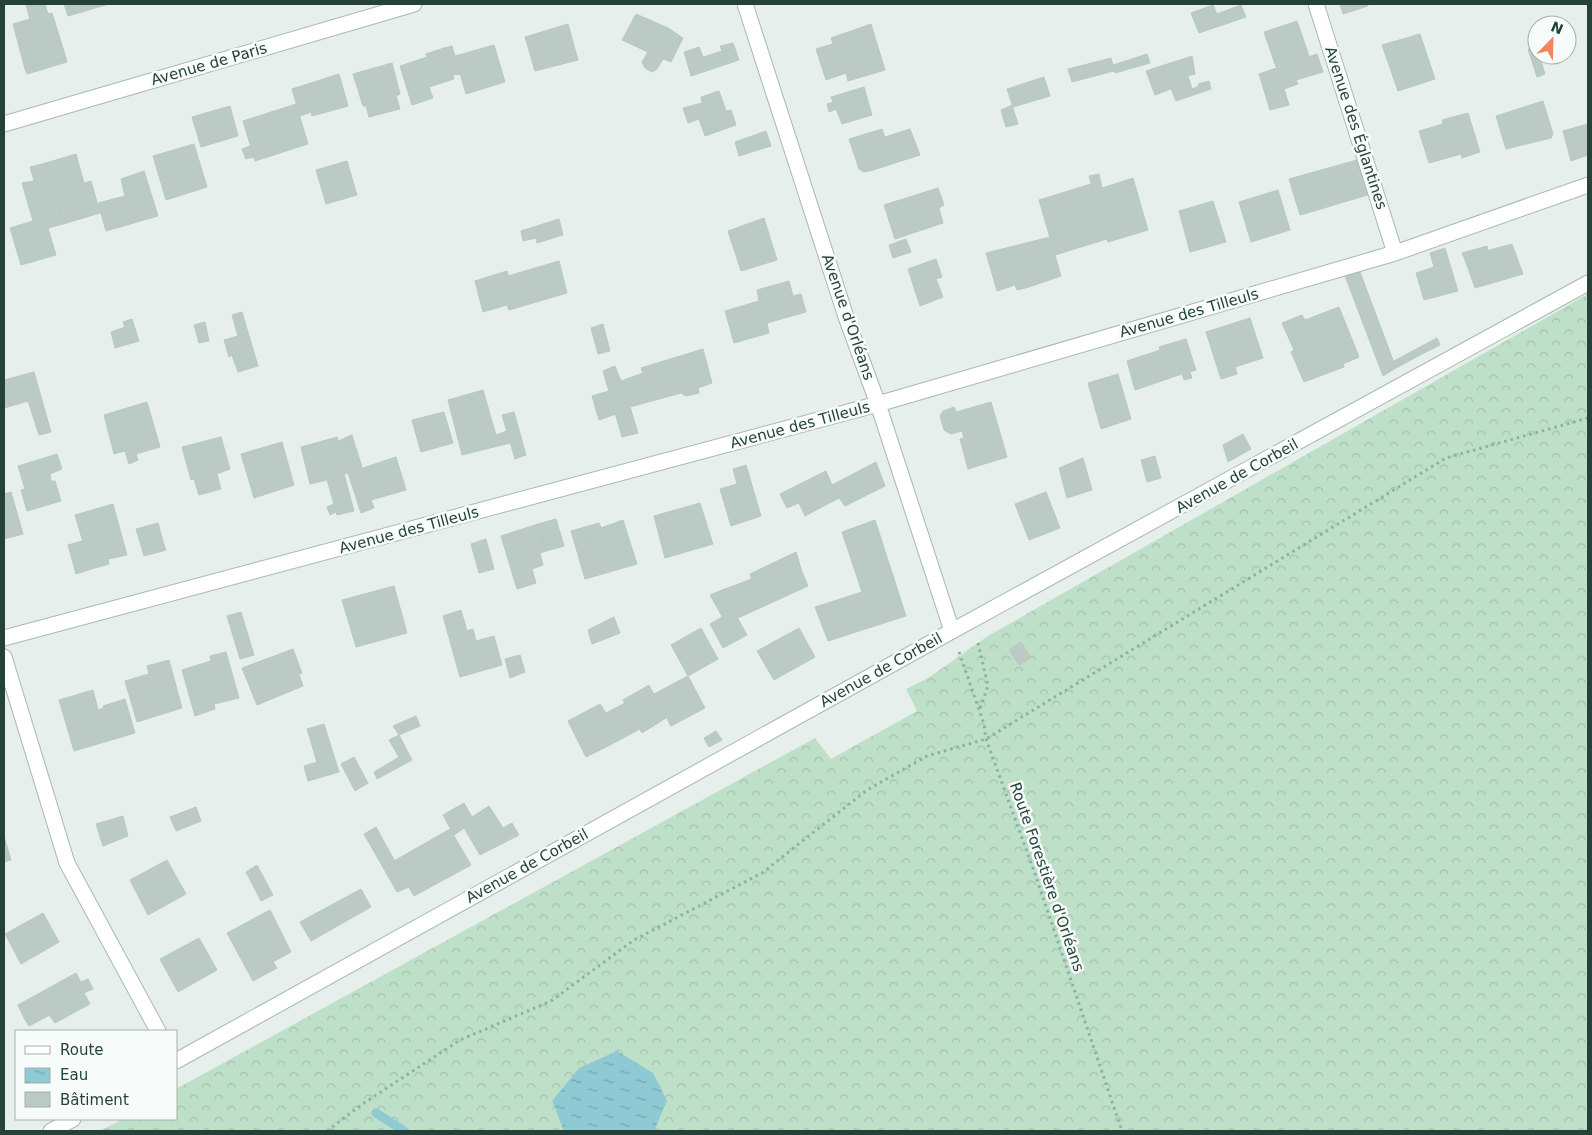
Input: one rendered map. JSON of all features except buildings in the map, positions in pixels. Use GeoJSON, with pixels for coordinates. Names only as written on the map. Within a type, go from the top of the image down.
{"type":"FeatureCollection","features":[{"type":"Feature","properties":{"kind":"street","name":"Avenue de Paris"},"geometry":{"type":"LineString","coordinates":[[4,124],[414,4]]}},
{"type":"Feature","properties":{"kind":"street","name":"Avenue d'Orléans"},"geometry":{"type":"LineString","coordinates":[[745,4],[846,317],[878,404],[952,631]]}},
{"type":"Feature","properties":{"kind":"street","name":"Avenue des Églantines"},"geometry":{"type":"LineString","coordinates":[[1316,4],[1395,252]]}},
{"type":"Feature","properties":{"kind":"street","name":"Avenue des Tilleuls"},"geometry":{"type":"LineString","coordinates":[[4,638],[878,404],[1395,252],[1588,185]]}},
{"type":"Feature","properties":{"kind":"street","name":"Avenue de Corbeil"},"geometry":{"type":"LineString","coordinates":[[178,1060],[952,631],[1588,284]]}},
{"type":"Feature","properties":{"kind":"street"},"geometry":{"type":"LineString","coordinates":[[4,657],[66,863],[157,1030]]}},
{"type":"Feature","properties":{"kind":"street"},"geometry":{"type":"LineString","coordinates":[[50,1131],[71,1120]]}},
{"type":"Feature","properties":{"kind":"path"},"geometry":{"type":"LineString","coordinates":[[327,1131],[364,1103],[460,1040],[551,1001],[634,940],[762,873],[868,790],[927,756],[986,738],[1446,458],[1588,419]]}},
{"type":"Feature","properties":{"kind":"path"},"geometry":{"type":"LineString","coordinates":[[973,620],[988,686],[979,711]]}},
{"type":"Feature","properties":{"kind":"path","name":"Route Forestière d'Orléans"},"geometry":{"type":"LineString","coordinates":[[952,631],[984,724],[986,738],[1034,871],[1122,1131]]}},
{"type":"Feature","properties":{"kind":"green space"},"geometry":{"type":"Polygon","coordinates":[[[1588,294],[1588,1131],[100,1131],[121,1120],[178,1120],[178,1088],[815,738],[831,759],[917,711],[906,689],[928,678],[988,636],[1588,294]]]}},
{"type":"Feature","properties":{"kind":"water"},"geometry":{"type":"Polygon","coordinates":[[[617,1051],[653,1073],[667,1101],[654,1131],[564,1131],[552,1101],[579,1068],[617,1051]]]}},
{"type":"Feature","properties":{"kind":"waterway"},"geometry":{"type":"LineString","coordinates":[[376,1113],[404,1131]]}}]}
